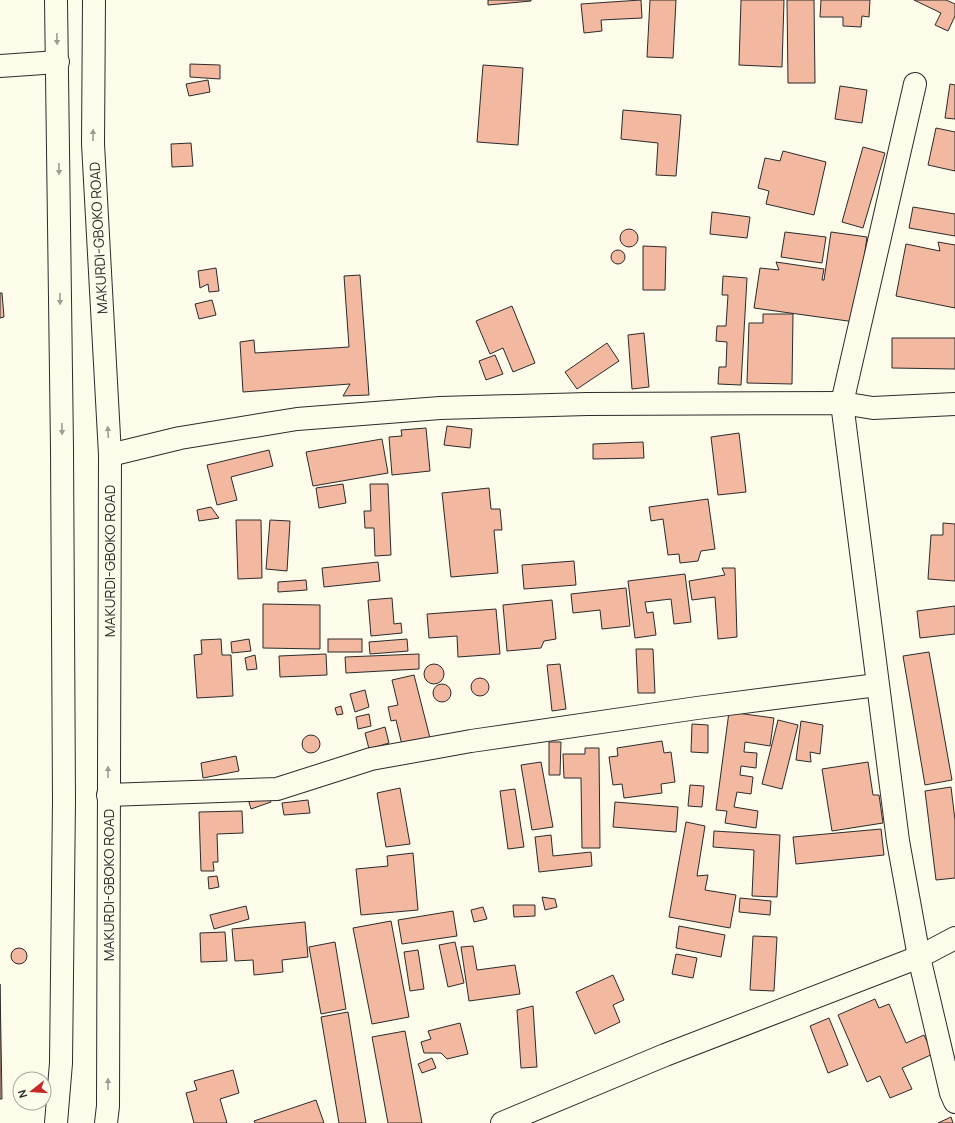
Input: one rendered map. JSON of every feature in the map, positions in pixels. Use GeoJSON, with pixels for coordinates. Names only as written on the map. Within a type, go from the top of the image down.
{"type":"FeatureCollection","features":[{"type":"Feature","properties":{"kind":"street"},"geometry":{"type":"LineString","coordinates":[[56,0],[58,62],[64,800],[61,1063],[56,1123]]}},
{"type":"Feature","properties":{"kind":"street","name":"MAKURDI-GBOKO ROAD"},"geometry":{"type":"LineString","coordinates":[[94,0],[93,144],[110,455],[108,1106],[106,1123]]}},
{"type":"Feature","properties":{"kind":"street"},"geometry":{"type":"LineString","coordinates":[[0,66],[58,62]]}},
{"type":"Feature","properties":{"kind":"street"},"geometry":{"type":"LineString","coordinates":[[915,84],[842,403],[898,841],[919,957],[951,1093],[955,1102]]}},
{"type":"Feature","properties":{"kind":"street"},"geometry":{"type":"LineString","coordinates":[[110,455],[180,438],[297,418],[440,408],[594,404],[842,403],[873,408],[955,404]]}},
{"type":"Feature","properties":{"kind":"street"},"geometry":{"type":"LineString","coordinates":[[108,795],[277,789],[371,760],[470,742],[697,708],[877,685]]}},
{"type":"Feature","properties":{"kind":"street"},"geometry":{"type":"LineString","coordinates":[[502,1123],[665,1055],[919,957],[955,938]]}},
{"type":"Feature","properties":{"kind":"building"},"geometry":{"type":"Polygon","coordinates":[[[488,0],[531,0],[531,1],[488,5],[488,0]]]}},
{"type":"Feature","properties":{"kind":"building"},"geometry":{"type":"Polygon","coordinates":[[[641,0],[642,18],[601,20],[602,31],[584,33],[581,4],[641,0]]]}},
{"type":"Feature","properties":{"kind":"building"},"geometry":{"type":"Polygon","coordinates":[[[650,0],[676,0],[673,58],[647,57],[650,0]]]}},
{"type":"Feature","properties":{"kind":"building"},"geometry":{"type":"Polygon","coordinates":[[[741,0],[784,0],[782,67],[739,65],[741,0]]]}},
{"type":"Feature","properties":{"kind":"building"},"geometry":{"type":"Polygon","coordinates":[[[787,0],[814,0],[815,83],[788,83],[787,0]]]}},
{"type":"Feature","properties":{"kind":"building"},"geometry":{"type":"Polygon","coordinates":[[[821,0],[870,0],[869,17],[862,16],[861,27],[843,26],[843,17],[820,17],[821,0]]]}},
{"type":"Feature","properties":{"kind":"building"},"geometry":{"type":"Polygon","coordinates":[[[914,0],[946,0],[955,4],[955,16],[948,31],[935,25],[941,13],[914,0]]]}},
{"type":"Feature","properties":{"kind":"building"},"geometry":{"type":"Polygon","coordinates":[[[190,64],[220,65],[220,79],[190,77],[190,64]]]}},
{"type":"Feature","properties":{"kind":"building"},"geometry":{"type":"Polygon","coordinates":[[[483,65],[523,68],[518,145],[477,142],[483,65]]]}},
{"type":"Feature","properties":{"kind":"building"},"geometry":{"type":"Polygon","coordinates":[[[208,80],[210,92],[189,96],[186,84],[208,80]]]}},
{"type":"Feature","properties":{"kind":"building"},"geometry":{"type":"Polygon","coordinates":[[[950,84],[955,85],[955,119],[945,118],[950,84]]]}},
{"type":"Feature","properties":{"kind":"building"},"geometry":{"type":"Polygon","coordinates":[[[840,86],[867,90],[862,123],[835,119],[840,86]]]}},
{"type":"Feature","properties":{"kind":"building"},"geometry":{"type":"Polygon","coordinates":[[[623,110],[681,115],[676,176],[656,175],[658,143],[621,139],[623,110]]]}},
{"type":"Feature","properties":{"kind":"building"},"geometry":{"type":"Polygon","coordinates":[[[936,128],[955,132],[955,171],[928,165],[936,128]]]}},
{"type":"Feature","properties":{"kind":"building"},"geometry":{"type":"Polygon","coordinates":[[[191,143],[193,166],[172,167],[171,144],[191,143]]]}},
{"type":"Feature","properties":{"kind":"building"},"geometry":{"type":"Polygon","coordinates":[[[863,147],[885,153],[863,228],[842,222],[863,147]]]}},
{"type":"Feature","properties":{"kind":"building"},"geometry":{"type":"Polygon","coordinates":[[[783,151],[826,162],[814,215],[766,204],[769,191],[758,188],[765,158],[780,161],[783,151]]]}},
{"type":"Feature","properties":{"kind":"building"},"geometry":{"type":"Polygon","coordinates":[[[913,207],[955,214],[955,236],[909,228],[913,207]]]}},
{"type":"Feature","properties":{"kind":"building"},"geometry":{"type":"Polygon","coordinates":[[[712,212],[750,217],[747,238],[710,234],[712,212]]]}},
{"type":"Feature","properties":{"kind":"building"},"geometry":{"type":"Polygon","coordinates":[[[629,229],[635,232],[638,238],[635,244],[629,247],[623,244],[620,238],[623,232],[629,229]]]}},
{"type":"Feature","properties":{"kind":"building"},"geometry":{"type":"Polygon","coordinates":[[[785,232],[826,237],[822,263],[781,257],[785,232]]]}},
{"type":"Feature","properties":{"kind":"building"},"geometry":{"type":"Polygon","coordinates":[[[831,232],[867,237],[855,322],[754,308],[760,268],[779,270],[776,262],[824,269],[822,280],[824,280],[831,232]]]}},
{"type":"Feature","properties":{"kind":"building"},"geometry":{"type":"Polygon","coordinates":[[[938,242],[955,245],[955,308],[896,296],[906,244],[940,251],[938,242]]]}},
{"type":"Feature","properties":{"kind":"building"},"geometry":{"type":"Polygon","coordinates":[[[643,246],[666,247],[665,290],[643,290],[643,246]]]}},
{"type":"Feature","properties":{"kind":"building"},"geometry":{"type":"Polygon","coordinates":[[[615,250],[621,250],[625,254],[625,260],[621,264],[615,264],[611,260],[611,254],[615,250]]]}},
{"type":"Feature","properties":{"kind":"building"},"geometry":{"type":"Polygon","coordinates":[[[216,268],[219,291],[209,292],[208,284],[200,288],[198,271],[216,268]]]}},
{"type":"Feature","properties":{"kind":"building"},"geometry":{"type":"Polygon","coordinates":[[[360,275],[369,395],[343,396],[350,384],[243,392],[240,342],[254,340],[255,353],[349,347],[344,276],[360,275]]]}},
{"type":"Feature","properties":{"kind":"building"},"geometry":{"type":"Polygon","coordinates":[[[723,276],[747,278],[741,385],[718,384],[719,367],[726,367],[727,342],[716,341],[717,326],[726,326],[728,295],[722,295],[723,276]]]}},
{"type":"Feature","properties":{"kind":"building"},"geometry":{"type":"Polygon","coordinates":[[[0,293],[2,293],[4,317],[0,318],[0,293]]]}},
{"type":"Feature","properties":{"kind":"building"},"geometry":{"type":"Polygon","coordinates":[[[212,300],[216,315],[199,319],[195,304],[212,300]]]}},
{"type":"Feature","properties":{"kind":"building"},"geometry":{"type":"Polygon","coordinates":[[[512,306],[535,363],[513,372],[503,348],[490,354],[476,321],[512,306]]]}},
{"type":"Feature","properties":{"kind":"building"},"geometry":{"type":"Polygon","coordinates":[[[763,314],[793,314],[792,384],[747,383],[749,323],[763,323],[763,314]]]}},
{"type":"Feature","properties":{"kind":"building"},"geometry":{"type":"Polygon","coordinates":[[[644,333],[649,387],[632,389],[628,335],[644,333]]]}},
{"type":"Feature","properties":{"kind":"building"},"geometry":{"type":"Polygon","coordinates":[[[892,338],[955,338],[955,369],[892,368],[892,338]]]}},
{"type":"Feature","properties":{"kind":"building"},"geometry":{"type":"Polygon","coordinates":[[[607,343],[619,361],[577,389],[565,372],[607,343]]]}},
{"type":"Feature","properties":{"kind":"building"},"geometry":{"type":"Polygon","coordinates":[[[495,355],[503,374],[486,380],[479,361],[495,355]]]}},
{"type":"Feature","properties":{"kind":"building"},"geometry":{"type":"Polygon","coordinates":[[[447,426],[472,429],[470,448],[444,445],[447,426]]]}},
{"type":"Feature","properties":{"kind":"building"},"geometry":{"type":"Polygon","coordinates":[[[426,428],[430,471],[392,475],[389,437],[402,436],[401,430],[426,428]]]}},
{"type":"Feature","properties":{"kind":"building"},"geometry":{"type":"Polygon","coordinates":[[[739,433],[746,492],[718,495],[711,437],[739,433]]]}},
{"type":"Feature","properties":{"kind":"building"},"geometry":{"type":"Polygon","coordinates":[[[382,439],[388,473],[313,486],[306,452],[382,439]]]}},
{"type":"Feature","properties":{"kind":"building"},"geometry":{"type":"Polygon","coordinates":[[[643,442],[644,458],[593,459],[593,444],[643,442]]]}},
{"type":"Feature","properties":{"kind":"building"},"geometry":{"type":"Polygon","coordinates":[[[269,450],[273,466],[231,477],[237,500],[217,505],[207,465],[269,450]]]}},
{"type":"Feature","properties":{"kind":"building"},"geometry":{"type":"Polygon","coordinates":[[[343,484],[346,503],[319,508],[316,488],[343,484]]]}},
{"type":"Feature","properties":{"kind":"building"},"geometry":{"type":"Polygon","coordinates":[[[370,484],[388,484],[391,555],[375,556],[374,528],[365,528],[364,511],[371,511],[370,484]]]}},
{"type":"Feature","properties":{"kind":"building"},"geometry":{"type":"Polygon","coordinates":[[[489,488],[491,509],[500,509],[502,530],[494,530],[498,573],[451,577],[442,493],[489,488]]]}},
{"type":"Feature","properties":{"kind":"building"},"geometry":{"type":"Polygon","coordinates":[[[708,499],[715,549],[701,551],[698,561],[680,563],[679,554],[668,555],[663,519],[651,521],[649,507],[708,499]]]}},
{"type":"Feature","properties":{"kind":"building"},"geometry":{"type":"Polygon","coordinates":[[[211,507],[219,518],[199,521],[197,510],[211,507]]]}},
{"type":"Feature","properties":{"kind":"building"},"geometry":{"type":"Polygon","coordinates":[[[236,520],[261,520],[262,578],[238,579],[236,520]]]}},
{"type":"Feature","properties":{"kind":"building"},"geometry":{"type":"Polygon","coordinates":[[[270,520],[290,521],[287,571],[266,569],[270,520]]]}},
{"type":"Feature","properties":{"kind":"building"},"geometry":{"type":"Polygon","coordinates":[[[943,523],[955,524],[955,581],[928,579],[931,535],[943,535],[943,523]]]}},
{"type":"Feature","properties":{"kind":"building"},"geometry":{"type":"Polygon","coordinates":[[[574,561],[576,585],[524,589],[522,565],[574,561]]]}},
{"type":"Feature","properties":{"kind":"building"},"geometry":{"type":"Polygon","coordinates":[[[378,562],[380,581],[324,587],[322,568],[378,562]]]}},
{"type":"Feature","properties":{"kind":"building"},"geometry":{"type":"Polygon","coordinates":[[[722,568],[735,568],[737,637],[718,639],[715,597],[692,600],[689,581],[725,575],[722,568]]]}},
{"type":"Feature","properties":{"kind":"building"},"geometry":{"type":"Polygon","coordinates":[[[685,574],[691,622],[674,624],[671,599],[645,602],[647,613],[653,612],[656,635],[635,638],[628,581],[685,574]]]}},
{"type":"Feature","properties":{"kind":"building"},"geometry":{"type":"Polygon","coordinates":[[[306,580],[307,590],[278,592],[278,582],[306,580]]]}},
{"type":"Feature","properties":{"kind":"building"},"geometry":{"type":"Polygon","coordinates":[[[626,588],[630,626],[602,629],[600,610],[573,613],[571,594],[626,588]]]}},
{"type":"Feature","properties":{"kind":"building"},"geometry":{"type":"Polygon","coordinates":[[[392,598],[394,624],[401,623],[402,633],[371,636],[368,600],[392,598]]]}},
{"type":"Feature","properties":{"kind":"building"},"geometry":{"type":"Polygon","coordinates":[[[552,600],[556,639],[544,641],[541,648],[507,651],[503,605],[552,600]]]}},
{"type":"Feature","properties":{"kind":"building"},"geometry":{"type":"Polygon","coordinates":[[[263,604],[320,605],[320,649],[263,648],[263,604]]]}},
{"type":"Feature","properties":{"kind":"building"},"geometry":{"type":"Polygon","coordinates":[[[955,606],[955,634],[920,638],[917,611],[955,606]]]}},
{"type":"Feature","properties":{"kind":"building"},"geometry":{"type":"Polygon","coordinates":[[[496,609],[500,654],[458,657],[457,636],[429,638],[427,614],[496,609]]]}},
{"type":"Feature","properties":{"kind":"building"},"geometry":{"type":"Polygon","coordinates":[[[221,639],[222,655],[231,655],[233,696],[197,698],[194,655],[202,654],[201,640],[221,639]]]}},
{"type":"Feature","properties":{"kind":"building"},"geometry":{"type":"Polygon","coordinates":[[[249,639],[251,651],[232,653],[231,642],[249,639]]]}},
{"type":"Feature","properties":{"kind":"building"},"geometry":{"type":"Polygon","coordinates":[[[328,639],[362,639],[362,652],[328,652],[328,639]]]}},
{"type":"Feature","properties":{"kind":"building"},"geometry":{"type":"Polygon","coordinates":[[[407,639],[408,651],[370,654],[369,642],[407,639]]]}},
{"type":"Feature","properties":{"kind":"building"},"geometry":{"type":"Polygon","coordinates":[[[636,649],[653,649],[655,693],[638,693],[636,649]]]}},
{"type":"Feature","properties":{"kind":"building"},"geometry":{"type":"Polygon","coordinates":[[[929,652],[952,780],[925,785],[903,656],[929,652]]]}},
{"type":"Feature","properties":{"kind":"building"},"geometry":{"type":"Polygon","coordinates":[[[326,654],[327,675],[280,677],[279,656],[326,654]]]}},
{"type":"Feature","properties":{"kind":"building"},"geometry":{"type":"Polygon","coordinates":[[[419,654],[419,669],[346,673],[345,657],[419,654]]]}},
{"type":"Feature","properties":{"kind":"building"},"geometry":{"type":"Polygon","coordinates":[[[255,655],[257,669],[247,670],[245,658],[255,655]]]}},
{"type":"Feature","properties":{"kind":"building"},"geometry":{"type":"Polygon","coordinates":[[[434,664],[441,667],[444,674],[441,681],[434,684],[427,681],[424,674],[427,667],[434,664]]]}},
{"type":"Feature","properties":{"kind":"building"},"geometry":{"type":"Polygon","coordinates":[[[560,664],[566,709],[552,711],[547,665],[560,664]]]}},
{"type":"Feature","properties":{"kind":"building"},"geometry":{"type":"Polygon","coordinates":[[[414,675],[430,738],[402,745],[396,720],[391,721],[388,707],[398,705],[392,680],[414,675]]]}},
{"type":"Feature","properties":{"kind":"building"},"geometry":{"type":"Polygon","coordinates":[[[480,678],[484,679],[488,683],[488,691],[484,695],[480,696],[476,695],[472,691],[471,687],[472,683],[476,679],[480,678]]]}},
{"type":"Feature","properties":{"kind":"building"},"geometry":{"type":"Polygon","coordinates":[[[438,684],[446,684],[451,689],[449,700],[446,702],[438,702],[433,697],[433,689],[438,684]]]}},
{"type":"Feature","properties":{"kind":"building"},"geometry":{"type":"Polygon","coordinates":[[[365,690],[369,707],[355,712],[350,694],[365,690]]]}},
{"type":"Feature","properties":{"kind":"building"},"geometry":{"type":"Polygon","coordinates":[[[341,706],[343,714],[337,715],[335,708],[341,706]]]}},
{"type":"Feature","properties":{"kind":"building"},"geometry":{"type":"Polygon","coordinates":[[[729,712],[774,718],[770,746],[745,742],[744,752],[757,753],[756,768],[741,766],[740,775],[753,777],[751,794],[737,792],[734,807],[758,811],[756,828],[725,823],[727,811],[716,810],[729,712]]]}},
{"type":"Feature","properties":{"kind":"building"},"geometry":{"type":"Polygon","coordinates":[[[369,714],[371,726],[358,729],[356,717],[369,714]]]}},
{"type":"Feature","properties":{"kind":"building"},"geometry":{"type":"Polygon","coordinates":[[[778,720],[798,725],[782,789],[762,784],[778,720]]]}},
{"type":"Feature","properties":{"kind":"building"},"geometry":{"type":"Polygon","coordinates":[[[801,721],[823,725],[820,754],[810,752],[811,762],[796,760],[801,721]]]}},
{"type":"Feature","properties":{"kind":"building"},"geometry":{"type":"Polygon","coordinates":[[[692,724],[708,725],[708,753],[691,752],[692,724]]]}},
{"type":"Feature","properties":{"kind":"building"},"geometry":{"type":"Polygon","coordinates":[[[385,727],[389,743],[369,749],[365,733],[385,727]]]}},
{"type":"Feature","properties":{"kind":"building"},"geometry":{"type":"Polygon","coordinates":[[[311,735],[315,736],[319,740],[319,748],[315,752],[311,753],[307,752],[303,748],[302,744],[303,740],[307,736],[311,735]]]}},
{"type":"Feature","properties":{"kind":"building"},"geometry":{"type":"Polygon","coordinates":[[[662,741],[664,753],[671,752],[675,782],[661,784],[662,793],[624,798],[622,784],[613,785],[609,757],[618,756],[617,748],[662,741]]]}},
{"type":"Feature","properties":{"kind":"building"},"geometry":{"type":"Polygon","coordinates":[[[549,742],[561,742],[560,775],[549,775],[549,742]]]}},
{"type":"Feature","properties":{"kind":"building"},"geometry":{"type":"Polygon","coordinates":[[[585,748],[599,748],[600,848],[582,848],[581,778],[564,778],[563,754],[585,754],[585,748]]]}},
{"type":"Feature","properties":{"kind":"building"},"geometry":{"type":"Polygon","coordinates":[[[236,756],[239,771],[203,778],[201,763],[236,756]]]}},
{"type":"Feature","properties":{"kind":"building"},"geometry":{"type":"Polygon","coordinates":[[[541,762],[553,827],[532,830],[521,765],[541,762]]]}},
{"type":"Feature","properties":{"kind":"building"},"geometry":{"type":"Polygon","coordinates":[[[868,762],[873,795],[879,795],[883,823],[832,831],[822,769],[868,762]]]}},
{"type":"Feature","properties":{"kind":"building"},"geometry":{"type":"Polygon","coordinates":[[[690,785],[704,786],[702,807],[688,806],[690,785]]]}},
{"type":"Feature","properties":{"kind":"building"},"geometry":{"type":"Polygon","coordinates":[[[951,787],[955,820],[955,878],[936,880],[925,791],[951,787]]]}},
{"type":"Feature","properties":{"kind":"building"},"geometry":{"type":"Polygon","coordinates":[[[400,788],[410,844],[386,847],[377,793],[400,788]]]}},
{"type":"Feature","properties":{"kind":"building"},"geometry":{"type":"Polygon","coordinates":[[[515,789],[524,847],[508,849],[500,791],[515,789]]]}},
{"type":"Feature","properties":{"kind":"building"},"geometry":{"type":"Polygon","coordinates":[[[268,793],[271,802],[251,809],[248,799],[268,793]]]}},
{"type":"Feature","properties":{"kind":"building"},"geometry":{"type":"Polygon","coordinates":[[[308,800],[310,813],[284,815],[282,803],[308,800]]]}},
{"type":"Feature","properties":{"kind":"building"},"geometry":{"type":"Polygon","coordinates":[[[615,802],[678,807],[676,832],[613,827],[615,802]]]}},
{"type":"Feature","properties":{"kind":"building"},"geometry":{"type":"Polygon","coordinates":[[[242,811],[243,833],[217,834],[218,862],[213,862],[214,871],[201,871],[199,812],[242,811]]]}},
{"type":"Feature","properties":{"kind":"building"},"geometry":{"type":"Polygon","coordinates":[[[686,822],[705,826],[697,876],[708,875],[705,890],[736,895],[730,928],[669,917],[686,822]]]}},
{"type":"Feature","properties":{"kind":"building"},"geometry":{"type":"Polygon","coordinates":[[[881,829],[884,855],[796,864],[793,837],[881,829]]]}},
{"type":"Feature","properties":{"kind":"building"},"geometry":{"type":"Polygon","coordinates":[[[714,831],[780,835],[777,897],[752,896],[754,850],[713,847],[714,831]]]}},
{"type":"Feature","properties":{"kind":"building"},"geometry":{"type":"Polygon","coordinates":[[[551,835],[553,856],[591,852],[592,866],[539,872],[535,837],[551,835]]]}},
{"type":"Feature","properties":{"kind":"building"},"geometry":{"type":"Polygon","coordinates":[[[413,853],[418,910],[361,915],[356,869],[388,866],[387,856],[413,853]]]}},
{"type":"Feature","properties":{"kind":"building"},"geometry":{"type":"Polygon","coordinates":[[[217,876],[219,887],[209,889],[208,877],[217,876]]]}},
{"type":"Feature","properties":{"kind":"building"},"geometry":{"type":"Polygon","coordinates":[[[542,897],[555,899],[557,907],[545,910],[542,897]]]}},
{"type":"Feature","properties":{"kind":"building"},"geometry":{"type":"Polygon","coordinates":[[[740,898],[771,901],[770,915],[739,912],[740,898]]]}},
{"type":"Feature","properties":{"kind":"building"},"geometry":{"type":"Polygon","coordinates":[[[513,905],[535,905],[535,916],[514,917],[513,905]]]}},
{"type":"Feature","properties":{"kind":"building"},"geometry":{"type":"Polygon","coordinates":[[[246,906],[249,919],[214,929],[210,915],[246,906]]]}},
{"type":"Feature","properties":{"kind":"building"},"geometry":{"type":"Polygon","coordinates":[[[483,907],[487,919],[474,922],[471,910],[483,907]]]}},
{"type":"Feature","properties":{"kind":"building"},"geometry":{"type":"Polygon","coordinates":[[[453,911],[457,936],[402,944],[398,920],[453,911]]]}},
{"type":"Feature","properties":{"kind":"building"},"geometry":{"type":"Polygon","coordinates":[[[391,921],[409,1017],[372,1024],[353,928],[391,921]]]}},
{"type":"Feature","properties":{"kind":"building"},"geometry":{"type":"Polygon","coordinates":[[[305,922],[308,957],[282,960],[283,972],[254,975],[253,960],[235,961],[232,929],[305,922]]]}},
{"type":"Feature","properties":{"kind":"building"},"geometry":{"type":"Polygon","coordinates":[[[679,926],[725,935],[721,957],[676,948],[679,926]]]}},
{"type":"Feature","properties":{"kind":"building"},"geometry":{"type":"Polygon","coordinates":[[[225,932],[227,961],[201,962],[200,933],[225,932]]]}},
{"type":"Feature","properties":{"kind":"building"},"geometry":{"type":"Polygon","coordinates":[[[753,936],[777,937],[774,991],[750,990],[753,936]]]}},
{"type":"Feature","properties":{"kind":"building"},"geometry":{"type":"Polygon","coordinates":[[[335,942],[346,1009],[321,1014],[309,947],[335,942]]]}},
{"type":"Feature","properties":{"kind":"building"},"geometry":{"type":"Polygon","coordinates":[[[455,942],[464,983],[448,987],[439,945],[455,942]]]}},
{"type":"Feature","properties":{"kind":"building"},"geometry":{"type":"Polygon","coordinates":[[[473,946],[477,970],[515,965],[520,994],[469,1001],[461,947],[473,946]]]}},
{"type":"Feature","properties":{"kind":"building"},"geometry":{"type":"Polygon","coordinates":[[[19,948],[25,950],[27,956],[25,962],[19,964],[13,962],[11,956],[13,950],[19,948]]]}},
{"type":"Feature","properties":{"kind":"building"},"geometry":{"type":"Polygon","coordinates":[[[418,950],[424,989],[410,991],[404,952],[418,950]]]}},
{"type":"Feature","properties":{"kind":"building"},"geometry":{"type":"Polygon","coordinates":[[[676,954],[697,958],[693,978],[672,974],[676,954]]]}},
{"type":"Feature","properties":{"kind":"building"},"geometry":{"type":"Polygon","coordinates":[[[613,975],[624,1000],[613,1005],[620,1022],[595,1034],[576,992],[613,975]]]}},
{"type":"Feature","properties":{"kind":"building"},"geometry":{"type":"Polygon","coordinates":[[[0,984],[2,1099],[0,1099],[0,984]]]}},
{"type":"Feature","properties":{"kind":"building"},"geometry":{"type":"Polygon","coordinates":[[[875,999],[879,1008],[889,1004],[906,1043],[924,1035],[933,1054],[902,1068],[912,1089],[890,1098],[880,1076],[867,1082],[838,1015],[875,999]]]}},
{"type":"Feature","properties":{"kind":"building"},"geometry":{"type":"Polygon","coordinates":[[[533,1006],[537,1067],[521,1068],[517,1010],[533,1006]]]}},
{"type":"Feature","properties":{"kind":"building"},"geometry":{"type":"Polygon","coordinates":[[[348,1012],[366,1123],[339,1123],[321,1017],[348,1012]]]}},
{"type":"Feature","properties":{"kind":"building"},"geometry":{"type":"Polygon","coordinates":[[[829,1018],[848,1065],[828,1073],[810,1026],[829,1018]]]}},
{"type":"Feature","properties":{"kind":"building"},"geometry":{"type":"Polygon","coordinates":[[[460,1023],[468,1054],[447,1059],[441,1053],[424,1053],[421,1042],[431,1039],[428,1031],[460,1023]]]}},
{"type":"Feature","properties":{"kind":"building"},"geometry":{"type":"Polygon","coordinates":[[[405,1031],[422,1123],[388,1123],[372,1037],[405,1031]]]}},
{"type":"Feature","properties":{"kind":"building"},"geometry":{"type":"Polygon","coordinates":[[[432,1058],[436,1068],[422,1073],[418,1064],[432,1058]]]}},
{"type":"Feature","properties":{"kind":"building"},"geometry":{"type":"Polygon","coordinates":[[[233,1070],[239,1093],[220,1099],[227,1123],[194,1123],[186,1093],[197,1090],[194,1081],[233,1070]]]}},
{"type":"Feature","properties":{"kind":"building"},"geometry":{"type":"Polygon","coordinates":[[[316,1100],[324,1123],[255,1123],[254,1121],[316,1100]]]}},
{"type":"Feature","properties":{"kind":"building"},"geometry":{"type":"Polygon","coordinates":[[[951,1117],[953,1123],[938,1123],[951,1117]]]}}]}
